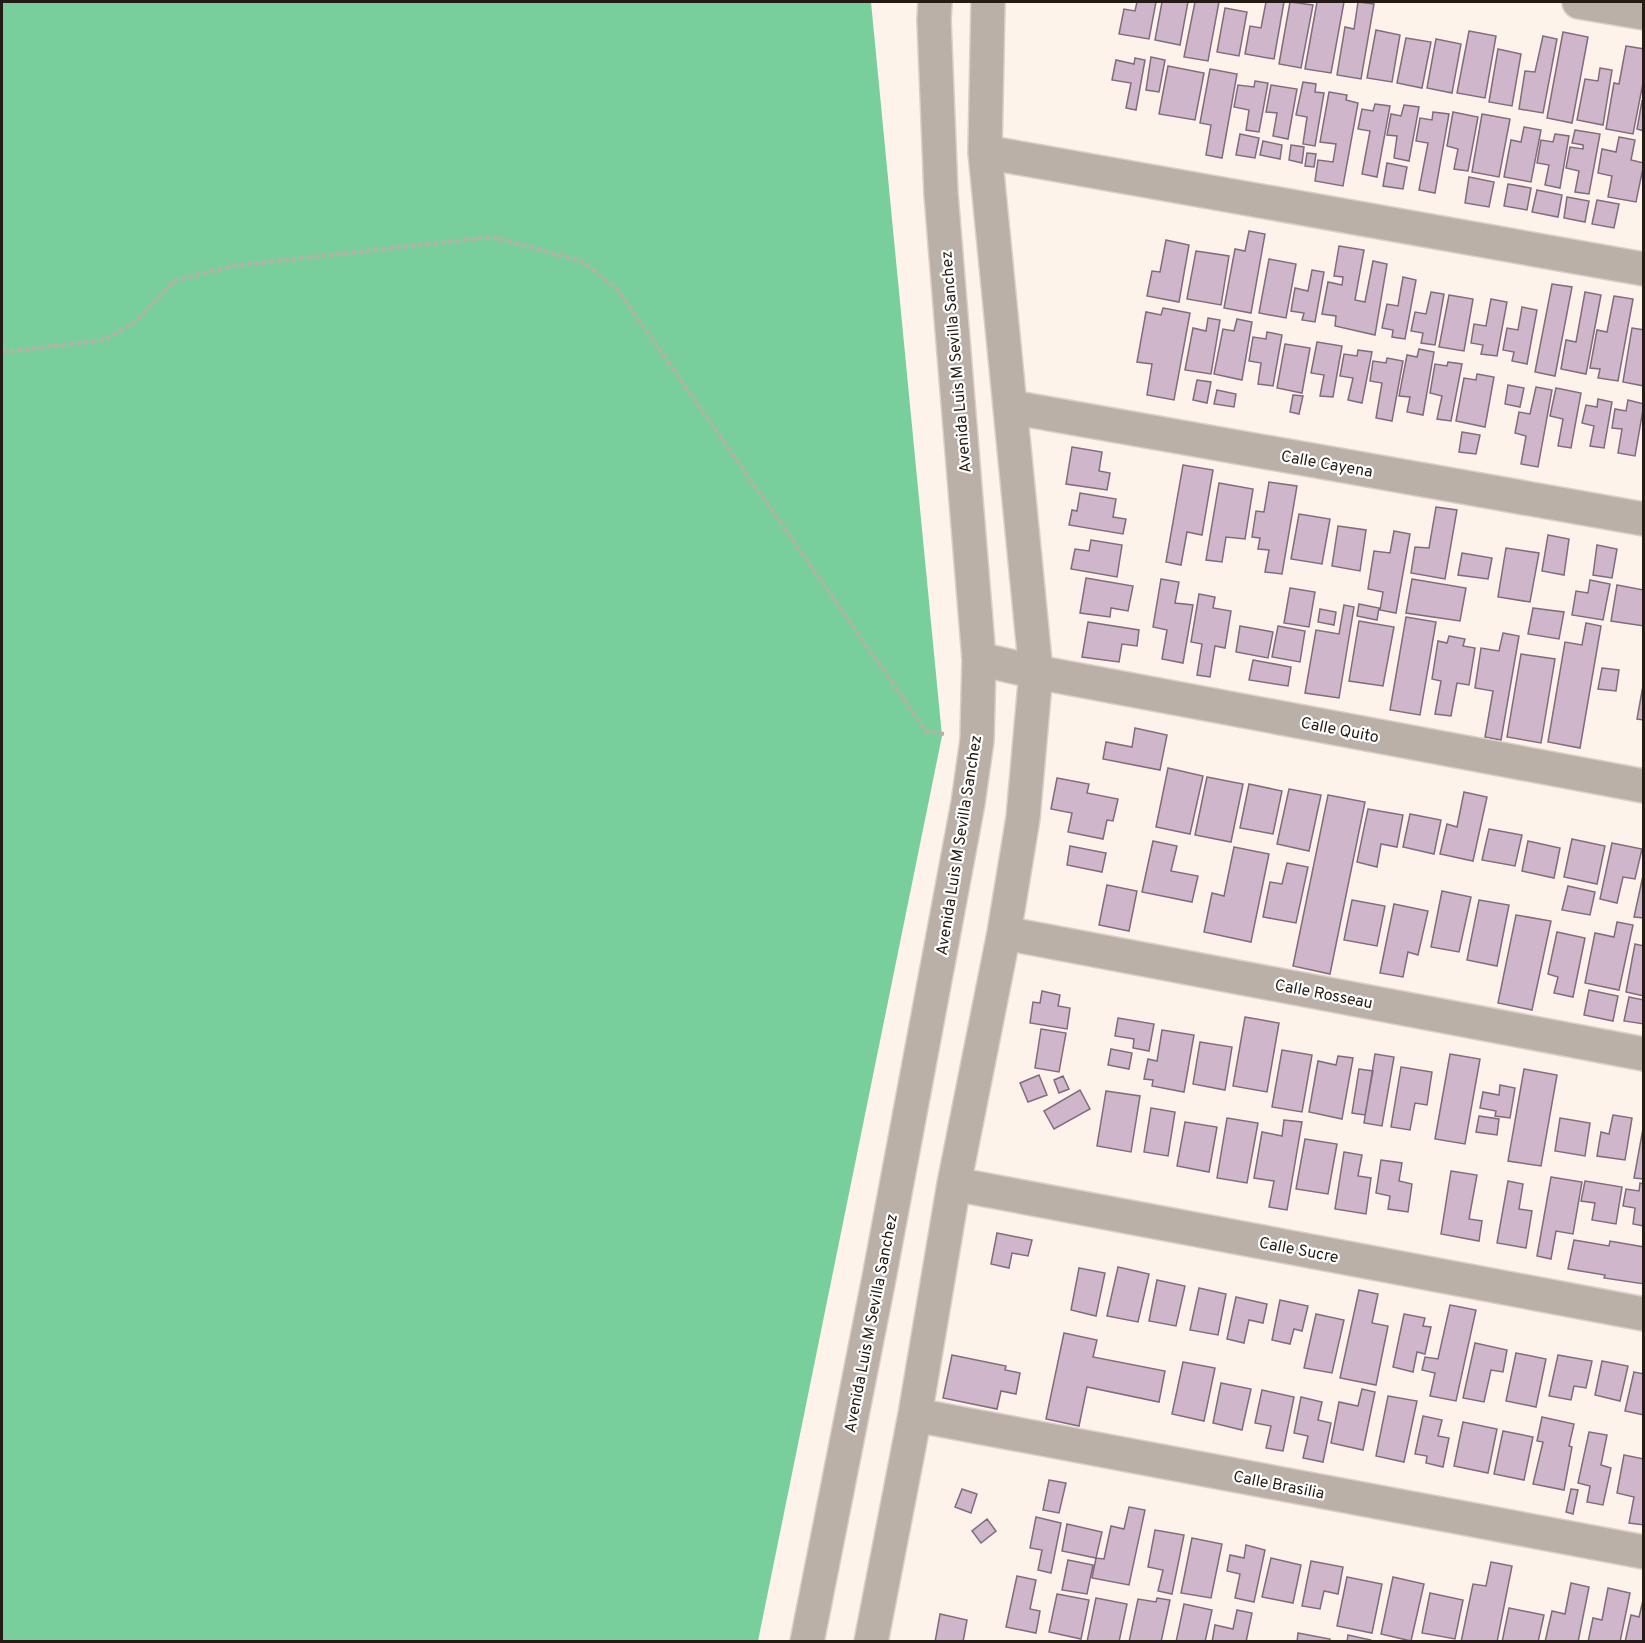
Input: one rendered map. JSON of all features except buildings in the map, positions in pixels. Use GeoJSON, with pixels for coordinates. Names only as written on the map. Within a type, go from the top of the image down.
{"type":"FeatureCollection","features":[{"type":"Feature","properties":{"kind":"street","name":"Avenida Luis M Sevilla Sanchez"},"geometry":{"type":"LineString","coordinates":[[807,1641],[884,1255],[977,740],[979,659],[941,194],[935,2]]}},
{"type":"Feature","properties":{"kind":"street"},"geometry":{"type":"LineString","coordinates":[[871,1641],[915,1415],[954,1184],[1004,933],[1023,818],[1036,672],[985,152],[988,2]]}},
{"type":"Feature","properties":{"kind":"street"},"geometry":{"type":"LineString","coordinates":[[1579,2],[1644,13]]}},
{"type":"Feature","properties":{"kind":"street"},"geometry":{"type":"LineString","coordinates":[[985,152],[1644,269]]}},
{"type":"Feature","properties":{"kind":"street","name":"Calle Cayena"},"geometry":{"type":"LineString","coordinates":[[1011,407],[1644,519]]}},
{"type":"Feature","properties":{"kind":"street","name":"Calle Quito"},"geometry":{"type":"LineString","coordinates":[[979,659],[1036,672],[1644,786]]}},
{"type":"Feature","properties":{"kind":"street","name":"Calle Rosseau"},"geometry":{"type":"LineString","coordinates":[[1004,933],[1644,1054]]}},
{"type":"Feature","properties":{"kind":"street","name":"Calle Sucre"},"geometry":{"type":"LineString","coordinates":[[954,1184],[1644,1314]]}},
{"type":"Feature","properties":{"kind":"street","name":"Calle Brasilia"},"geometry":{"type":"LineString","coordinates":[[915,1415],[1644,1552]]}},
{"type":"Feature","properties":{"kind":"path"},"geometry":{"type":"LineString","coordinates":[[2,351],[104,340],[136,321],[174,281],[232,266],[491,237],[582,261],[617,289],[926,731],[977,740]]}},
{"type":"Feature","properties":{"kind":"green space"},"geometry":{"type":"Polygon","coordinates":[[[2,2],[871,2],[942,736],[758,1641],[2,1641],[2,2]]]}}]}
